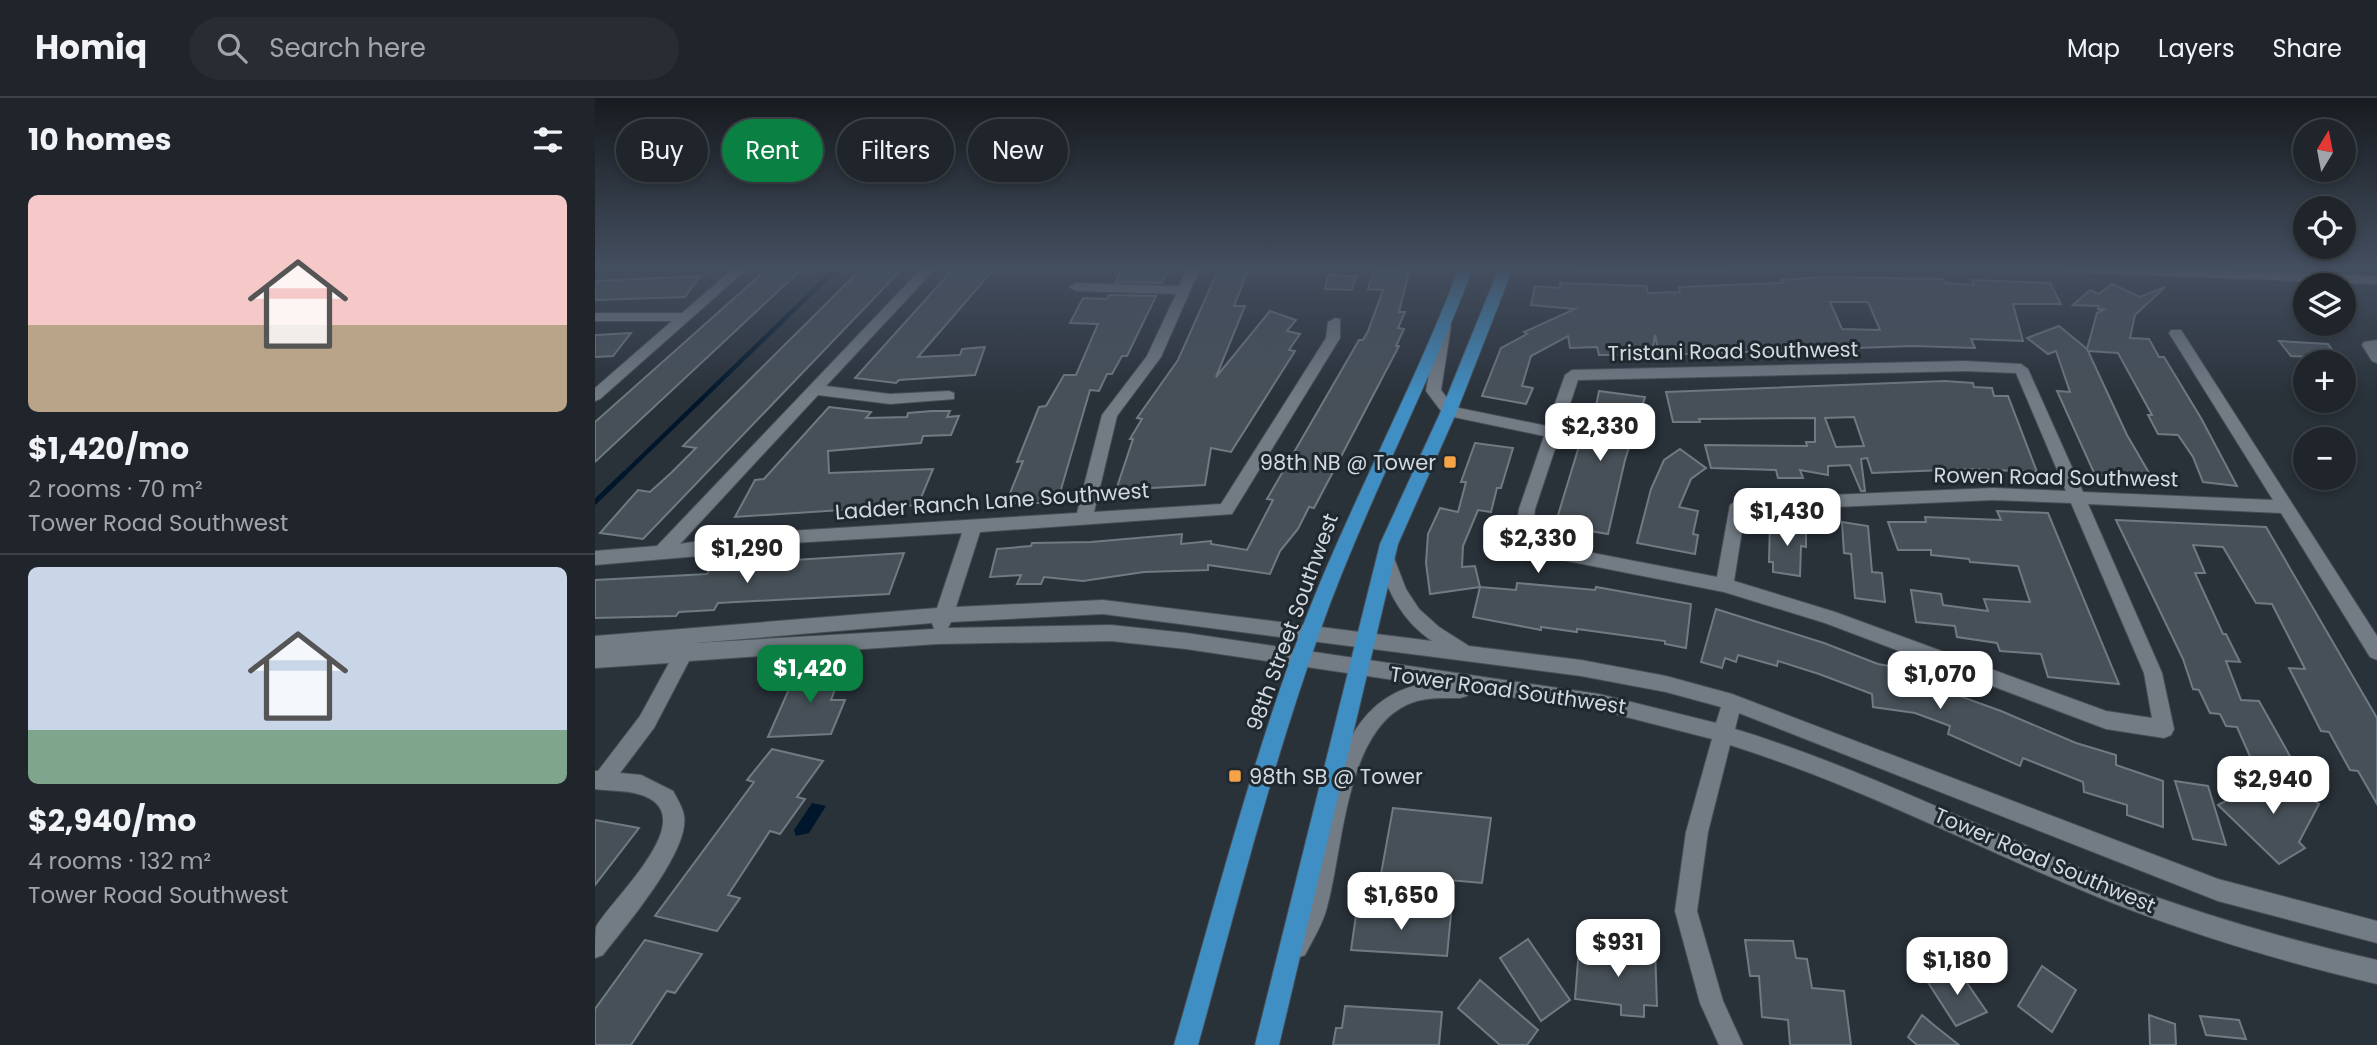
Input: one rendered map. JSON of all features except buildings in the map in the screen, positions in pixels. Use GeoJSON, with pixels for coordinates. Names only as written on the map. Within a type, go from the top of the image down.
{"type":"FeatureCollection","features":[{"type":"Feature","properties":{"kind":"main road","name":"98th Street Southwest"},"geometry":{"type":"LineString","coordinates":[[1186,1045],[1258,791],[1309,635],[1351,527],[1449,312]]}},
{"type":"Feature","properties":{"kind":"main road"},"geometry":{"type":"LineString","coordinates":[[1267,1045],[1363,642],[1386,558],[1488,312]]}},
{"type":"Feature","properties":{"kind":"street"},"geometry":{"type":"LineString","coordinates":[[595,396],[690,312]]}},
{"type":"Feature","properties":{"kind":"street"},"geometry":{"type":"LineString","coordinates":[[661,553],[888,312]]}},
{"type":"Feature","properties":{"kind":"street"},"geometry":{"type":"LineString","coordinates":[[1084,518],[1110,415],[1154,357],[1174,312]]}},
{"type":"Feature","properties":{"kind":"street"},"geometry":{"type":"LineString","coordinates":[[595,317],[684,317]]}},
{"type":"Feature","properties":{"kind":"street","name":"Ladder Ranch Lane Southwest"},"geometry":{"type":"LineString","coordinates":[[595,558],[661,553],[743,540],[1226,510],[1333,338],[1335,322]]}},
{"type":"Feature","properties":{"kind":"street"},"geometry":{"type":"LineString","coordinates":[[1444,326],[1433,391],[1449,411],[1551,432],[1527,509],[1522,546],[1724,585],[1829,617],[2106,720],[2164,729],[2153,673],[2075,498]]}},
{"type":"Feature","properties":{"kind":"street"},"geometry":{"type":"LineString","coordinates":[[2176,333],[2377,652]]}},
{"type":"Feature","properties":{"kind":"street","name":"Tristani Road Southwest"},"geometry":{"type":"LineString","coordinates":[[1551,432],[1572,376],[1965,366],[2021,369],[2075,498]]}},
{"type":"Feature","properties":{"kind":"street"},"geometry":{"type":"LineString","coordinates":[[816,390],[890,399],[949,396]]}},
{"type":"Feature","properties":{"kind":"street","name":"Rowen Road Southwest"},"geometry":{"type":"LineString","coordinates":[[1724,585],[1738,505],[1993,494],[2287,507]]}},
{"type":"Feature","properties":{"kind":"street"},"geometry":{"type":"LineString","coordinates":[[937,636],[973,526]]}},
{"type":"Feature","properties":{"kind":"street"},"geometry":{"type":"LineString","coordinates":[[1386,558],[1394,584],[1409,613],[1430,633],[1472,655]]}},
{"type":"Feature","properties":{"kind":"street","name":"Tower Road Southwest"},"geometry":{"type":"LineString","coordinates":[[595,660],[687,646],[944,615],[1103,607],[1581,668],[1666,684],[1732,702],[2218,890],[2377,932]]}},
{"type":"Feature","properties":{"kind":"street","name":"Tower Road Southwest"},"geometry":{"type":"LineString","coordinates":[[595,644],[687,646],[937,636],[1111,633],[1301,658],[1667,715],[1833,771],[2070,873],[2203,926],[2377,972]]}},
{"type":"Feature","properties":{"kind":"street"},"geometry":{"type":"LineString","coordinates":[[599,780],[647,722],[687,646]]}},
{"type":"Feature","properties":{"kind":"street"},"geometry":{"type":"LineString","coordinates":[[1285,972],[1315,911],[1349,763],[1360,739],[1386,710],[1407,695],[1441,690],[1508,689]]}},
{"type":"Feature","properties":{"kind":"street"},"geometry":{"type":"LineString","coordinates":[[1731,1045],[1712,1003],[1686,911],[1697,832],[1732,702]]}},
{"type":"Feature","properties":{"kind":"street"},"geometry":{"type":"LineString","coordinates":[[595,947],[662,856],[675,831],[675,809],[667,796],[651,786],[599,780]]}},
{"type":"Feature","properties":{"kind":"water"},"geometry":{"type":"Polygon","coordinates":[[[812,803],[826,806],[809,833],[796,836],[794,830],[812,803]]]}},
{"type":"Feature","properties":{"kind":"waterway"},"geometry":{"type":"LineString","coordinates":[[622,476],[791,312]]}},
{"type":"Feature","properties":{"kind":"waterway"},"geometry":{"type":"LineString","coordinates":[[595,502],[624,474]]}},
{"type":"Feature","properties":{"kind":"place","name":"98th NB @ Tower"},"geometry":{"type":"Point","coordinates":[1450,462]}},
{"type":"Feature","properties":{"kind":"place","name":"98th SB @ Tower"},"geometry":{"type":"Point","coordinates":[1235,776]}}]}
